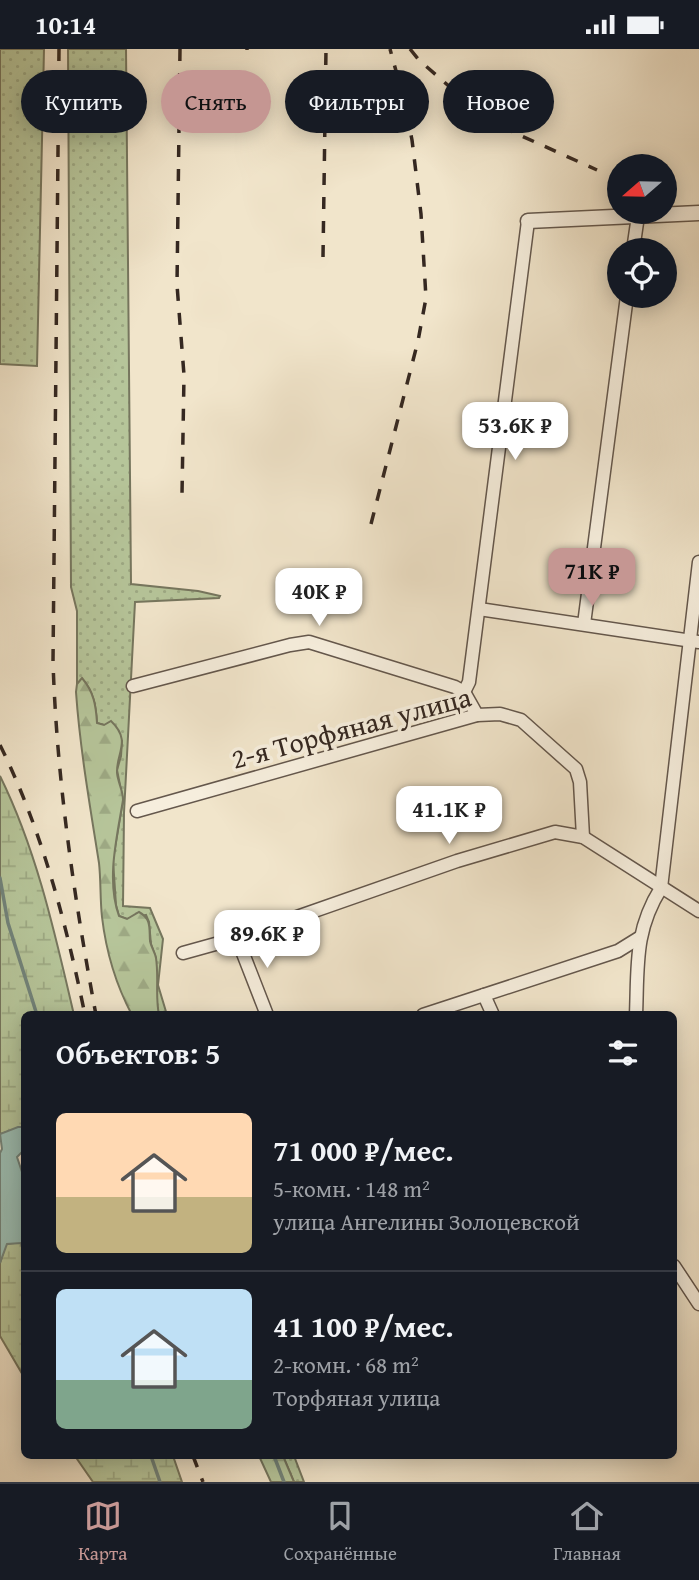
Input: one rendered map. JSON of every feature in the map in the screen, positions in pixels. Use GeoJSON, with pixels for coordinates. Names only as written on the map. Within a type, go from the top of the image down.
{"type":"FeatureCollection","features":[{"type":"Feature","properties":{"kind":"street"},"geometry":{"type":"LineString","coordinates":[[677,214],[699,213]]}},
{"type":"Feature","properties":{"kind":"street"},"geometry":{"type":"LineString","coordinates":[[464,691],[469,682],[479,609],[528,221],[607,217]]}},
{"type":"Feature","properties":{"kind":"street"},"geometry":{"type":"LineString","coordinates":[[584,624],[625,308]]}},
{"type":"Feature","properties":{"kind":"street"},"geometry":{"type":"LineString","coordinates":[[636,1011],[639,938],[648,909],[661,888],[694,641],[699,562]]}},
{"type":"Feature","properties":{"kind":"street"},"geometry":{"type":"LineString","coordinates":[[479,609],[694,641]]}},
{"type":"Feature","properties":{"kind":"street"},"geometry":{"type":"LineString","coordinates":[[133,686],[309,642],[464,691],[477,715]]}},
{"type":"Feature","properties":{"kind":"street","name":"2-я Торфяная улица"},"geometry":{"type":"LineString","coordinates":[[137,811],[477,715],[500,714],[521,720],[576,769],[580,782],[583,837]]}},
{"type":"Feature","properties":{"kind":"street"},"geometry":{"type":"LineString","coordinates":[[183,953],[237,938],[457,861],[555,832],[583,837],[699,911]]}},
{"type":"Feature","properties":{"kind":"street"},"geometry":{"type":"LineString","coordinates":[[237,938],[265,1011]]}},
{"type":"Feature","properties":{"kind":"street"},"geometry":{"type":"LineString","coordinates":[[436,1011],[618,951],[639,938]]}},
{"type":"Feature","properties":{"kind":"street"},"geometry":{"type":"LineString","coordinates":[[484,995],[491,1011]]}},
{"type":"Feature","properties":{"kind":"street"},"geometry":{"type":"LineString","coordinates":[[677,1271],[699,1304]]}},
{"type":"Feature","properties":{"kind":"green space"},"geometry":{"type":"Polygon","coordinates":[[[0,49],[44,49],[44,70],[21,70],[21,133],[42,133],[37,366],[0,364],[0,49]]]}},
{"type":"Feature","properties":{"kind":"green space"},"geometry":{"type":"Polygon","coordinates":[[[68,49],[126,49],[126,70],[68,70],[68,49]]]}},
{"type":"Feature","properties":{"kind":"green space"},"geometry":{"type":"Polygon","coordinates":[[[68,133],[127,133],[131,584],[220,596],[135,602],[124,813],[123,906],[150,908],[163,939],[158,985],[166,1011],[158,1011],[155,996],[156,958],[146,915],[127,919],[119,916],[116,905],[113,860],[123,800],[117,770],[122,741],[104,725],[97,723],[92,694],[82,679],[77,684],[77,611],[71,587],[68,133]]]}},
{"type":"Feature","properties":{"kind":"green space"},"geometry":{"type":"Polygon","coordinates":[[[82,678],[89,689],[94,699],[97,723],[104,725],[111,721],[121,735],[122,747],[117,773],[123,800],[114,858],[113,888],[119,916],[127,919],[139,912],[148,921],[150,941],[156,958],[158,1011],[130,1011],[106,942],[101,910],[99,863],[78,713],[77,684],[82,678]]]}},
{"type":"Feature","properties":{"kind":"green space"},"geometry":{"type":"Polygon","coordinates":[[[0,776],[35,863],[73,1011],[21,1011],[21,1128],[0,1134],[0,776]]]}},
{"type":"Feature","properties":{"kind":"green space"},"geometry":{"type":"Polygon","coordinates":[[[21,1242],[21,1372],[0,1336],[0,1263],[6,1244],[21,1242]]]}},
{"type":"Feature","properties":{"kind":"green space"},"geometry":{"type":"Polygon","coordinates":[[[77,1459],[174,1459],[182,1482],[93,1482],[77,1459]]]}},
{"type":"Feature","properties":{"kind":"green space"},"geometry":{"type":"Polygon","coordinates":[[[260,1459],[284,1459],[294,1482],[271,1482],[260,1459]]]}},
{"type":"Feature","properties":{"kind":"green space"},"geometry":{"type":"Polygon","coordinates":[[[284,1459],[295,1459],[304,1482],[294,1482],[284,1459]]]}},
{"type":"Feature","properties":{"kind":"water"},"geometry":{"type":"Polygon","coordinates":[[[21,1127],[21,1153],[17,1157],[21,1169],[21,1243],[7,1244],[0,1263],[2,1149],[0,1134],[21,1127]]]}},
{"type":"Feature","properties":{"kind":"waterway"},"geometry":{"type":"LineString","coordinates":[[0,878],[8,923],[36,1011]]}},
{"type":"Feature","properties":{"kind":"waterway"},"geometry":{"type":"LineString","coordinates":[[152,1459],[160,1482]]}},
{"type":"Feature","properties":{"kind":"waterway"},"geometry":{"type":"LineString","coordinates":[[275,1459],[284,1482]]}},
{"type":"Feature","properties":{"kind":"railway"},"geometry":{"type":"LineString","coordinates":[[59,49],[53,662],[58,751],[68,839],[95,1011]]}},
{"type":"Feature","properties":{"kind":"railway"},"geometry":{"type":"LineString","coordinates":[[180,49],[177,285],[184,375],[182,494]]}},
{"type":"Feature","properties":{"kind":"railway"},"geometry":{"type":"LineString","coordinates":[[323,257],[326,49]]}},
{"type":"Feature","properties":{"kind":"railway"},"geometry":{"type":"LineString","coordinates":[[371,524],[418,341],[426,298],[421,214],[412,140],[390,49]]}},
{"type":"Feature","properties":{"kind":"railway"},"geometry":{"type":"LineString","coordinates":[[410,49],[467,102],[504,128],[597,170]]}},
{"type":"Feature","properties":{"kind":"railway"},"geometry":{"type":"LineString","coordinates":[[0,745],[28,810],[51,877],[84,1011]]}},
{"type":"Feature","properties":{"kind":"railway"},"geometry":{"type":"LineString","coordinates":[[194,1459],[203,1482]]}}]}
